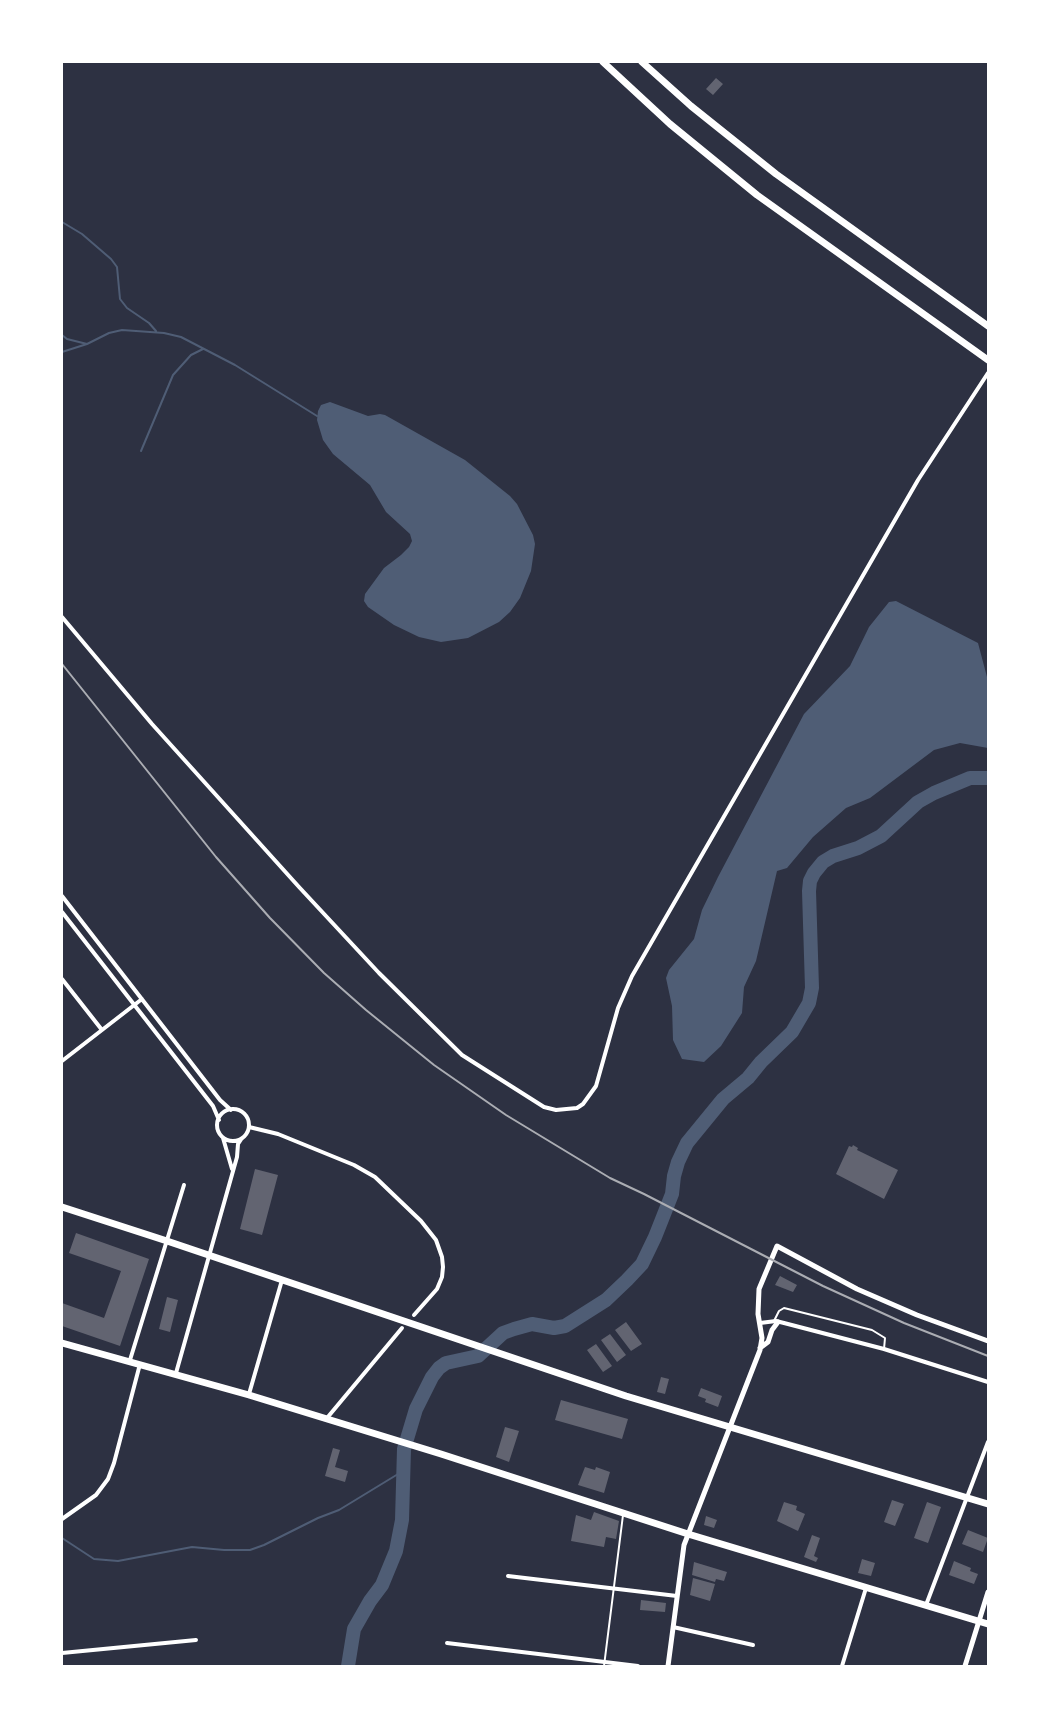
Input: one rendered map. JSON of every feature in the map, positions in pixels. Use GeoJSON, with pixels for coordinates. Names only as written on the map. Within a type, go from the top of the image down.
{"type":"FeatureCollection","features":[{"type":"Feature","properties":{"kind":"main road"},"geometry":{"type":"LineString","coordinates":[[603,62],[670,124],[740,182],[988,360]]}},
{"type":"Feature","properties":{"kind":"main road"},"geometry":{"type":"LineString","coordinates":[[642,62],[697,111],[776,174],[988,326]]}},
{"type":"Feature","properties":{"kind":"main road"},"geometry":{"type":"LineString","coordinates":[[62,1207],[626,1396],[988,1504]]}},
{"type":"Feature","properties":{"kind":"main road"},"geometry":{"type":"LineString","coordinates":[[62,1343],[176,1373],[378,1434],[688,1534],[988,1624]]}},
{"type":"Feature","properties":{"kind":"street"},"geometry":{"type":"LineString","coordinates":[[62,617],[152,724],[299,887],[379,973],[462,1055],[544,1107],[556,1110],[577,1108],[583,1104],[596,1086],[618,1008],[632,976],[918,480],[988,373]]}},
{"type":"Feature","properties":{"kind":"street"},"geometry":{"type":"LineString","coordinates":[[62,896],[220,1100],[231,1110]]}},
{"type":"Feature","properties":{"kind":"street"},"geometry":{"type":"LineString","coordinates":[[62,912],[213,1106],[219,1120]]}},
{"type":"Feature","properties":{"kind":"street"},"geometry":{"type":"LineString","coordinates":[[62,979],[102,1030]]}},
{"type":"Feature","properties":{"kind":"street"},"geometry":{"type":"LineString","coordinates":[[62,1061],[142,999]]}},
{"type":"Feature","properties":{"kind":"street"},"geometry":{"type":"LineString","coordinates":[[176,1373],[237,1157],[238,1144],[249,1127],[246,1115],[237,1110],[222,1114],[218,1128],[233,1169]]}},
{"type":"Feature","properties":{"kind":"street"},"geometry":{"type":"LineString","coordinates":[[249,1127],[278,1134],[354,1165],[375,1177],[421,1221],[436,1240],[443,1267],[437,1288],[414,1315]]}},
{"type":"Feature","properties":{"kind":"street"},"geometry":{"type":"LineString","coordinates":[[223,1137],[232,1141],[242,1138]]}},
{"type":"Feature","properties":{"kind":"street"},"geometry":{"type":"LineString","coordinates":[[130,1360],[184,1185]]}},
{"type":"Feature","properties":{"kind":"street"},"geometry":{"type":"LineString","coordinates":[[668,1666],[681,1557],[760,1348],[762,1338],[757,1305],[759,1289],[777,1246],[837,1279],[892,1305],[988,1341]]}},
{"type":"Feature","properties":{"kind":"street"},"geometry":{"type":"LineString","coordinates":[[249,1395],[282,1280]]}},
{"type":"Feature","properties":{"kind":"street"},"geometry":{"type":"LineString","coordinates":[[760,1323],[776,1322],[884,1349],[988,1382]]}},
{"type":"Feature","properties":{"kind":"street"},"geometry":{"type":"LineString","coordinates":[[760,1348],[768,1342],[776,1322]]}},
{"type":"Feature","properties":{"kind":"street"},"geometry":{"type":"LineString","coordinates":[[326,1419],[402,1328]]}},
{"type":"Feature","properties":{"kind":"street"},"geometry":{"type":"LineString","coordinates":[[62,1519],[96,1495],[108,1479],[140,1363]]}},
{"type":"Feature","properties":{"kind":"street"},"geometry":{"type":"LineString","coordinates":[[926,1605],[988,1442]]}},
{"type":"Feature","properties":{"kind":"street"},"geometry":{"type":"LineString","coordinates":[[508,1576],[677,1596]]}},
{"type":"Feature","properties":{"kind":"street"},"geometry":{"type":"LineString","coordinates":[[842,1666],[866,1587]]}},
{"type":"Feature","properties":{"kind":"street"},"geometry":{"type":"LineString","coordinates":[[965,1666],[988,1592]]}},
{"type":"Feature","properties":{"kind":"street"},"geometry":{"type":"LineString","coordinates":[[673,1627],[753,1645]]}},
{"type":"Feature","properties":{"kind":"street"},"geometry":{"type":"LineString","coordinates":[[62,1653],[196,1640]]}},
{"type":"Feature","properties":{"kind":"street"},"geometry":{"type":"LineString","coordinates":[[447,1642],[604,1664],[638,1666]]}},
{"type":"Feature","properties":{"kind":"lane"},"geometry":{"type":"LineString","coordinates":[[776,1322],[779,1311],[784,1308],[817,1316],[878,1332],[885,1338],[884,1349]]}},
{"type":"Feature","properties":{"kind":"lane"},"geometry":{"type":"LineString","coordinates":[[604,1664],[624,1513]]}},
{"type":"Feature","properties":{"kind":"water"},"geometry":{"type":"Polygon","coordinates":[[[330,402],[368,416],[385,415],[465,460],[517,504],[533,535],[535,544],[531,571],[520,598],[499,622],[468,638],[441,642],[419,637],[394,625],[368,607],[364,601],[365,594],[384,568],[401,555],[412,541],[410,534],[386,512],[370,485],[333,454],[323,440],[317,420],[318,411],[321,405],[330,402]]]}},
{"type":"Feature","properties":{"kind":"water"},"geometry":{"type":"Polygon","coordinates":[[[896,601],[978,643],[987,677],[988,748],[960,743],[934,750],[870,798],[846,808],[813,837],[787,868],[777,871],[756,961],[744,987],[742,1013],[721,1046],[704,1062],[682,1059],[673,1040],[672,1006],[666,978],[669,970],[694,939],[702,910],[718,877],[804,714],[850,666],[869,627],[889,602],[896,601]]]}},
{"type":"Feature","properties":{"kind":"building"},"geometry":{"type":"Polygon","coordinates":[[[716,78],[723,84],[713,95],[706,89],[716,78]]]}},
{"type":"Feature","properties":{"kind":"building"},"geometry":{"type":"Polygon","coordinates":[[[853,1145],[858,1148],[857,1150],[898,1170],[884,1199],[836,1174],[849,1146],[853,1145]]]}},
{"type":"Feature","properties":{"kind":"building"},"geometry":{"type":"Polygon","coordinates":[[[255,1169],[278,1175],[262,1235],[240,1229],[255,1169]]]}},
{"type":"Feature","properties":{"kind":"building"},"geometry":{"type":"Polygon","coordinates":[[[76,1233],[149,1259],[120,1346],[62,1326],[62,1303],[104,1318],[121,1271],[69,1253],[76,1233]]]}},
{"type":"Feature","properties":{"kind":"building"},"geometry":{"type":"Polygon","coordinates":[[[780,1276],[797,1285],[793,1292],[775,1285],[780,1276]]]}},
{"type":"Feature","properties":{"kind":"building"},"geometry":{"type":"Polygon","coordinates":[[[167,1297],[178,1300],[170,1332],[159,1329],[167,1297]]]}},
{"type":"Feature","properties":{"kind":"building"},"geometry":{"type":"Polygon","coordinates":[[[626,1322],[642,1344],[631,1351],[615,1330],[626,1322]]]}},
{"type":"Feature","properties":{"kind":"building"},"geometry":{"type":"Polygon","coordinates":[[[610,1334],[626,1355],[617,1362],[601,1340],[610,1334]]]}},
{"type":"Feature","properties":{"kind":"building"},"geometry":{"type":"Polygon","coordinates":[[[596,1344],[612,1366],[603,1372],[587,1350],[596,1344]]]}},
{"type":"Feature","properties":{"kind":"building"},"geometry":{"type":"Polygon","coordinates":[[[661,1377],[669,1379],[665,1394],[657,1392],[661,1377]]]}},
{"type":"Feature","properties":{"kind":"building"},"geometry":{"type":"Polygon","coordinates":[[[701,1388],[722,1396],[718,1407],[705,1402],[706,1399],[698,1396],[701,1388]]]}},
{"type":"Feature","properties":{"kind":"building"},"geometry":{"type":"Polygon","coordinates":[[[561,1400],[628,1419],[622,1439],[555,1420],[561,1400]]]}},
{"type":"Feature","properties":{"kind":"building"},"geometry":{"type":"Polygon","coordinates":[[[505,1427],[519,1431],[509,1462],[496,1457],[505,1427]]]}},
{"type":"Feature","properties":{"kind":"building"},"geometry":{"type":"Polygon","coordinates":[[[333,1448],[340,1450],[335,1467],[348,1471],[345,1482],[325,1476],[333,1448]]]}},
{"type":"Feature","properties":{"kind":"building"},"geometry":{"type":"Polygon","coordinates":[[[585,1467],[595,1470],[596,1467],[610,1472],[604,1493],[578,1485],[585,1467]]]}},
{"type":"Feature","properties":{"kind":"building"},"geometry":{"type":"Polygon","coordinates":[[[892,1500],[904,1504],[895,1526],[884,1522],[892,1500]]]}},
{"type":"Feature","properties":{"kind":"building"},"geometry":{"type":"Polygon","coordinates":[[[784,1502],[797,1506],[796,1510],[805,1514],[798,1531],[777,1521],[784,1502]]]}},
{"type":"Feature","properties":{"kind":"building"},"geometry":{"type":"Polygon","coordinates":[[[927,1502],[941,1507],[928,1543],[914,1538],[927,1502]]]}},
{"type":"Feature","properties":{"kind":"building"},"geometry":{"type":"Polygon","coordinates":[[[594,1512],[619,1521],[616,1539],[606,1537],[604,1547],[571,1541],[576,1515],[591,1520],[594,1512]]]}},
{"type":"Feature","properties":{"kind":"building"},"geometry":{"type":"Polygon","coordinates":[[[706,1516],[717,1520],[714,1528],[704,1525],[706,1516]]]}},
{"type":"Feature","properties":{"kind":"building"},"geometry":{"type":"Polygon","coordinates":[[[968,1530],[988,1538],[983,1552],[962,1544],[968,1530]]]}},
{"type":"Feature","properties":{"kind":"building"},"geometry":{"type":"Polygon","coordinates":[[[812,1535],[820,1538],[814,1556],[818,1558],[816,1562],[804,1557],[812,1535]]]}},
{"type":"Feature","properties":{"kind":"building"},"geometry":{"type":"Polygon","coordinates":[[[862,1559],[875,1563],[871,1576],[858,1573],[862,1559]]]}},
{"type":"Feature","properties":{"kind":"building"},"geometry":{"type":"Polygon","coordinates":[[[954,1561],[971,1568],[970,1571],[978,1574],[974,1584],[949,1575],[954,1561]]]}},
{"type":"Feature","properties":{"kind":"building"},"geometry":{"type":"Polygon","coordinates":[[[694,1562],[727,1572],[724,1581],[716,1579],[715,1582],[692,1575],[694,1562]]]}},
{"type":"Feature","properties":{"kind":"building"},"geometry":{"type":"Polygon","coordinates":[[[693,1578],[715,1584],[710,1601],[690,1595],[693,1578]]]}},
{"type":"Feature","properties":{"kind":"building"},"geometry":{"type":"Polygon","coordinates":[[[641,1600],[666,1603],[665,1612],[640,1610],[641,1600]]]}},
{"type":"Feature","properties":{"kind":"waterway"},"geometry":{"type":"LineString","coordinates":[[62,222],[82,234],[111,259],[117,267],[120,299],[127,308],[149,323],[156,331]]}},
{"type":"Feature","properties":{"kind":"waterway"},"geometry":{"type":"LineString","coordinates":[[62,352],[122,330],[164,333],[181,337],[235,365],[317,416]]}},
{"type":"Feature","properties":{"kind":"waterway"},"geometry":{"type":"LineString","coordinates":[[62,335],[67,339],[87,344]]}},
{"type":"Feature","properties":{"kind":"waterway"},"geometry":{"type":"LineString","coordinates":[[141,451],[173,375],[191,355],[203,349]]}},
{"type":"Feature","properties":{"kind":"waterway"},"geometry":{"type":"LineString","coordinates":[[348,1666],[354,1629],[382,1585],[396,1551],[402,1520],[404,1449],[416,1409],[432,1377],[446,1363],[478,1356],[503,1333],[532,1324],[554,1328],[565,1326],[606,1300],[642,1264],[672,1194],[678,1162],[687,1143],[723,1099],[748,1078],[792,1032],[809,1003],[812,988],[809,891],[814,873],[823,862],[833,856],[858,848],[881,836],[918,802],[934,793],[970,778],[988,778]]}},
{"type":"Feature","properties":{"kind":"waterway"},"geometry":{"type":"LineString","coordinates":[[62,1538],[94,1559],[118,1561],[192,1547],[250,1550],[339,1510],[403,1471]]}},
{"type":"Feature","properties":{"kind":"railway"},"geometry":{"type":"LineString","coordinates":[[62,664],[216,857],[270,918],[324,973],[434,1065],[506,1115],[610,1178],[823,1286],[904,1323],[988,1356]]}}]}
